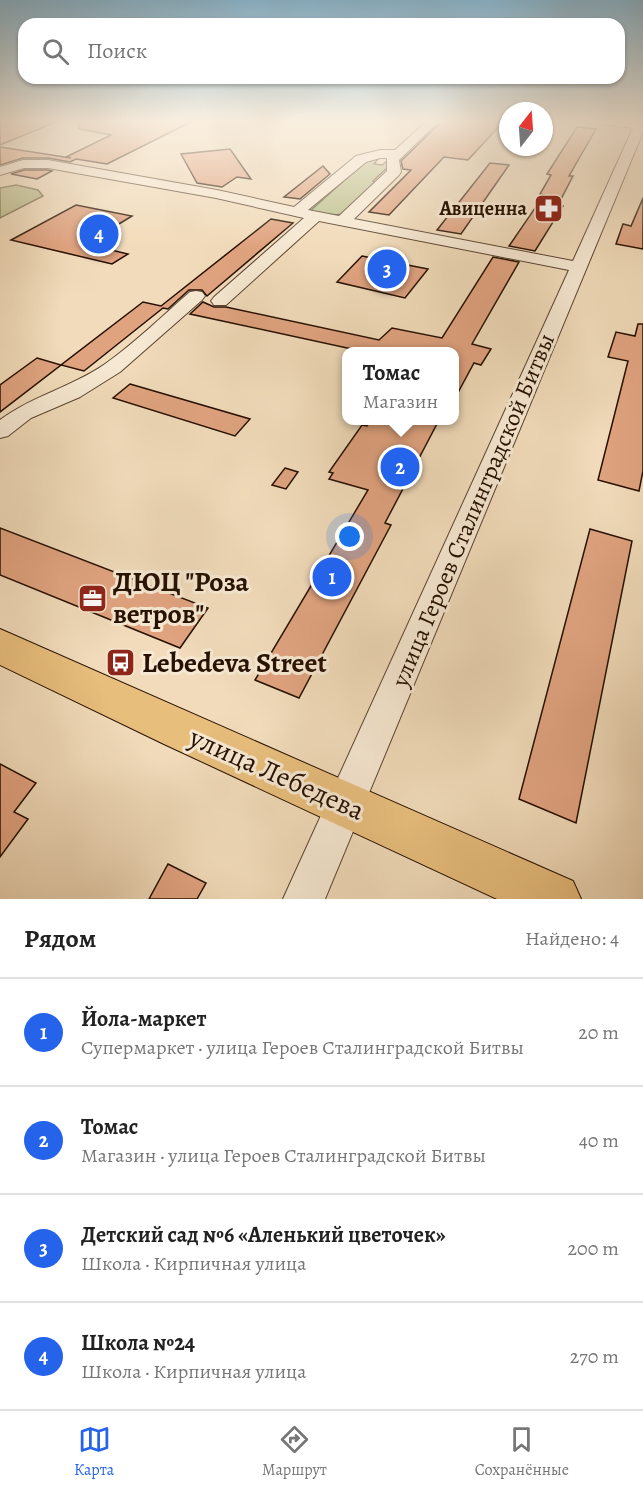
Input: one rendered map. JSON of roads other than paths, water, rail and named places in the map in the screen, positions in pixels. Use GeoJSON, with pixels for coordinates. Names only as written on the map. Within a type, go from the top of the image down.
{"type":"FeatureCollection","features":[{"type":"Feature","properties":{"kind":"main road","name":"улица Лебедева"},"geometry":{"type":"LineString","coordinates":[[0,646],[555,899]]}},
{"type":"Feature","properties":{"kind":"street"},"geometry":{"type":"LineString","coordinates":[[0,171],[35,163],[217,194],[254,204],[579,267]]}},
{"type":"Feature","properties":{"kind":"street"},"geometry":{"type":"LineString","coordinates":[[297,212],[356,163]]}},
{"type":"Feature","properties":{"kind":"street"},"geometry":{"type":"LineString","coordinates":[[343,221],[394,172],[393,163]]}},
{"type":"Feature","properties":{"kind":"street","name":"улица Героев Сталинградской Битвы"},"geometry":{"type":"LineString","coordinates":[[304,899],[625,163]]}},
{"type":"Feature","properties":{"kind":"street"},"geometry":{"type":"LineString","coordinates":[[220,301],[316,216]]}},
{"type":"Feature","properties":{"kind":"street"},"geometry":{"type":"LineString","coordinates":[[0,431],[23,412],[72,392],[113,368],[196,296]]}},
{"type":"Feature","properties":{"kind":"place","name":"Авиценна"},"geometry":{"type":"Point","coordinates":[548,208]}},
{"type":"Feature","properties":{"kind":"place","name":"Школа №24"},"geometry":{"type":"Point","coordinates":[99,234]}},
{"type":"Feature","properties":{"kind":"place","name":"Детский сад №6 «Аленький цветочек»"},"geometry":{"type":"Point","coordinates":[387,269]}},
{"type":"Feature","properties":{"kind":"place","name":"Томас"},"geometry":{"type":"Point","coordinates":[400,467]}},
{"type":"Feature","properties":{"kind":"place","name":"Йола-маркет"},"geometry":{"type":"Point","coordinates":[332,577]}},
{"type":"Feature","properties":{"kind":"place","name":"ДЮЦ \"Роза ветров\""},"geometry":{"type":"Point","coordinates":[92,598]}},
{"type":"Feature","properties":{"kind":"place","name":"Lebedeva Street"},"geometry":{"type":"Point","coordinates":[121,663]}}]}
